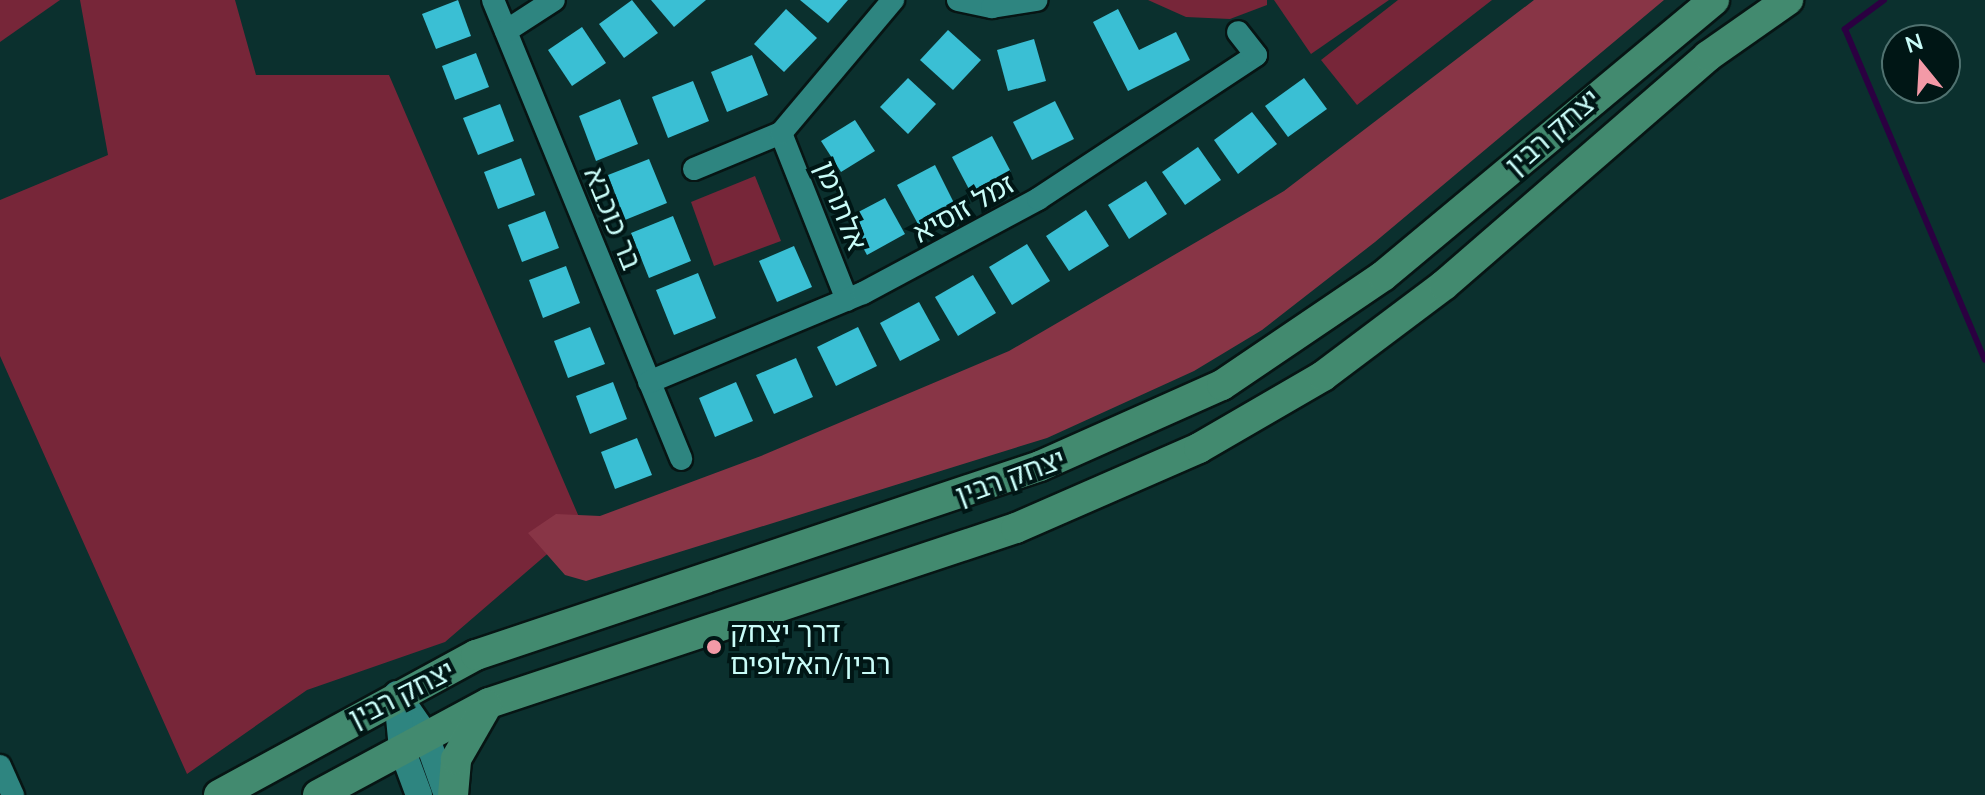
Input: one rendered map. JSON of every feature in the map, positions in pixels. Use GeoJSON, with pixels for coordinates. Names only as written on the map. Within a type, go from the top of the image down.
{"type":"FeatureCollection","features":[{"type":"Feature","properties":{"kind":"main road","name":"יצחק רבין"},"geometry":{"type":"LineString","coordinates":[[219,795],[397,694],[577,618],[1040,466],[1222,385],[1348,304],[1714,0]]}},
{"type":"Feature","properties":{"kind":"main road","name":"יצחק רבין"},"geometry":{"type":"LineString","coordinates":[[318,795],[489,703],[1016,528],[1199,448],[1323,376],[1432,294],[1708,56],[1788,0]]}},
{"type":"Feature","properties":{"kind":"main road"},"geometry":{"type":"LineString","coordinates":[[450,795],[456,759],[489,703]]}},
{"type":"Feature","properties":{"kind":"street","name":"בר כוכבא"},"geometry":{"type":"LineString","coordinates":[[493,0],[681,459]]}},
{"type":"Feature","properties":{"kind":"street"},"geometry":{"type":"LineString","coordinates":[[506,31],[554,0]]}},
{"type":"Feature","properties":{"kind":"street"},"geometry":{"type":"LineString","coordinates":[[694,169],[781,133],[893,0]]}},
{"type":"Feature","properties":{"kind":"street"},"geometry":{"type":"LineString","coordinates":[[958,0],[992,7],[1036,0]]}},
{"type":"Feature","properties":{"kind":"street","name":"זמל זוסיא"},"geometry":{"type":"LineString","coordinates":[[649,382],[847,300],[1038,199],[1256,55],[1238,32]]}},
{"type":"Feature","properties":{"kind":"street","name":"אלתרמן"},"geometry":{"type":"LineString","coordinates":[[781,133],[847,300]]}},
{"type":"Feature","properties":{"kind":"street"},"geometry":{"type":"LineString","coordinates":[[397,694],[414,742],[419,795]]}},
{"type":"Feature","properties":{"kind":"street"},"geometry":{"type":"LineString","coordinates":[[414,742],[450,795]]}},
{"type":"Feature","properties":{"kind":"street"},"geometry":{"type":"LineString","coordinates":[[0,766],[13,795]]}},
{"type":"Feature","properties":{"kind":"shaded area"},"geometry":{"type":"Polygon","coordinates":[[[0,0],[60,0],[0,42],[0,0]]]}},
{"type":"Feature","properties":{"kind":"shaded area"},"geometry":{"type":"Polygon","coordinates":[[[80,0],[235,0],[256,75],[389,75],[582,524],[445,642],[307,690],[187,774],[0,356],[0,200],[108,155],[80,0]]]}},
{"type":"Feature","properties":{"kind":"shaded area"},"geometry":{"type":"Polygon","coordinates":[[[1148,0],[1267,0],[1267,5],[1230,19],[1186,17],[1148,0]]]}},
{"type":"Feature","properties":{"kind":"shaded area"},"geometry":{"type":"Polygon","coordinates":[[[1274,0],[1389,0],[1311,54],[1274,0]]]}},
{"type":"Feature","properties":{"kind":"shaded area"},"geometry":{"type":"Polygon","coordinates":[[[1398,0],[1492,0],[1357,105],[1321,60],[1398,0]]]}},
{"type":"Feature","properties":{"kind":"shaded area"},"geometry":{"type":"Polygon","coordinates":[[[1534,0],[1664,0],[1375,242],[1262,330],[1194,371],[1047,438],[586,581],[565,575],[528,533],[556,514],[600,516],[761,456],[1009,351],[1284,191],[1534,0]]]}},
{"type":"Feature","properties":{"kind":"shaded area"},"geometry":{"type":"Polygon","coordinates":[[[755,176],[781,241],[714,266],[691,202],[755,176]]]}},
{"type":"Feature","properties":{"kind":"building"},"geometry":{"type":"Polygon","coordinates":[[[458,0],[471,36],[436,49],[422,14],[458,0]]]}},
{"type":"Feature","properties":{"kind":"building"},"geometry":{"type":"Polygon","coordinates":[[[632,0],[658,33],[624,58],[599,24],[632,0]]]}},
{"type":"Feature","properties":{"kind":"building"},"geometry":{"type":"Polygon","coordinates":[[[651,0],[706,0],[674,27],[651,0]]]}},
{"type":"Feature","properties":{"kind":"building"},"geometry":{"type":"Polygon","coordinates":[[[800,0],[848,0],[828,23],[800,0]]]}},
{"type":"Feature","properties":{"kind":"building"},"geometry":{"type":"Polygon","coordinates":[[[786,9],[817,38],[784,72],[754,44],[786,9]]]}},
{"type":"Feature","properties":{"kind":"building"},"geometry":{"type":"Polygon","coordinates":[[[1118,9],[1139,50],[1176,32],[1190,60],[1128,91],[1093,22],[1118,9]]]}},
{"type":"Feature","properties":{"kind":"building"},"geometry":{"type":"Polygon","coordinates":[[[582,27],[606,63],[572,86],[548,50],[582,27]]]}},
{"type":"Feature","properties":{"kind":"building"},"geometry":{"type":"Polygon","coordinates":[[[948,30],[981,60],[953,90],[920,60],[948,30]]]}},
{"type":"Feature","properties":{"kind":"building"},"geometry":{"type":"Polygon","coordinates":[[[1034,39],[1046,81],[1008,91],[997,50],[1034,39]]]}},
{"type":"Feature","properties":{"kind":"building"},"geometry":{"type":"Polygon","coordinates":[[[476,53],[489,87],[455,100],[442,66],[476,53]]]}},
{"type":"Feature","properties":{"kind":"building"},"geometry":{"type":"Polygon","coordinates":[[[752,55],[768,95],[727,112],[711,72],[752,55]]]}},
{"type":"Feature","properties":{"kind":"building"},"geometry":{"type":"Polygon","coordinates":[[[908,78],[936,104],[908,134],[880,107],[908,78]]]}},
{"type":"Feature","properties":{"kind":"building"},"geometry":{"type":"Polygon","coordinates":[[[1304,78],[1327,109],[1288,137],[1265,106],[1304,78]]]}},
{"type":"Feature","properties":{"kind":"building"},"geometry":{"type":"Polygon","coordinates":[[[693,81],[709,121],[668,138],[652,97],[693,81]]]}},
{"type":"Feature","properties":{"kind":"building"},"geometry":{"type":"Polygon","coordinates":[[[620,99],[638,144],[596,161],[579,116],[620,99]]]}},
{"type":"Feature","properties":{"kind":"building"},"geometry":{"type":"Polygon","coordinates":[[[1055,101],[1074,139],[1032,160],[1013,122],[1055,101]]]}},
{"type":"Feature","properties":{"kind":"building"},"geometry":{"type":"Polygon","coordinates":[[[500,104],[514,141],[478,155],[463,118],[500,104]]]}},
{"type":"Feature","properties":{"kind":"building"},"geometry":{"type":"Polygon","coordinates":[[[1252,112],[1277,144],[1238,174],[1214,140],[1252,112]]]}},
{"type":"Feature","properties":{"kind":"building"},"geometry":{"type":"Polygon","coordinates":[[[855,120],[875,151],[841,172],[821,141],[855,120]]]}},
{"type":"Feature","properties":{"kind":"building"},"geometry":{"type":"Polygon","coordinates":[[[992,136],[1011,172],[971,193],[952,157],[992,136]]]}},
{"type":"Feature","properties":{"kind":"building"},"geometry":{"type":"Polygon","coordinates":[[[1198,147],[1221,180],[1185,205],[1162,172],[1198,147]]]}},
{"type":"Feature","properties":{"kind":"building"},"geometry":{"type":"Polygon","coordinates":[[[521,158],[535,195],[498,209],[484,172],[521,158]]]}},
{"type":"Feature","properties":{"kind":"building"},"geometry":{"type":"Polygon","coordinates":[[[649,159],[667,203],[625,220],[608,175],[649,159]]]}},
{"type":"Feature","properties":{"kind":"building"},"geometry":{"type":"Polygon","coordinates":[[[935,165],[956,207],[919,226],[897,185],[935,165]]]}},
{"type":"Feature","properties":{"kind":"building"},"geometry":{"type":"Polygon","coordinates":[[[1146,181],[1167,214],[1129,239],[1108,205],[1146,181]]]}},
{"type":"Feature","properties":{"kind":"building"},"geometry":{"type":"Polygon","coordinates":[[[885,198],[905,234],[867,255],[847,218],[885,198]]]}},
{"type":"Feature","properties":{"kind":"building"},"geometry":{"type":"Polygon","coordinates":[[[1086,210],[1109,246],[1069,271],[1046,236],[1086,210]]]}},
{"type":"Feature","properties":{"kind":"building"},"geometry":{"type":"Polygon","coordinates":[[[545,211],[559,248],[522,262],[508,225],[545,211]]]}},
{"type":"Feature","properties":{"kind":"building"},"geometry":{"type":"Polygon","coordinates":[[[673,216],[691,261],[649,278],[631,233],[673,216]]]}},
{"type":"Feature","properties":{"kind":"building"},"geometry":{"type":"Polygon","coordinates":[[[1027,244],[1050,281],[1012,305],[989,267],[1027,244]]]}},
{"type":"Feature","properties":{"kind":"building"},"geometry":{"type":"Polygon","coordinates":[[[794,246],[812,287],[777,302],[759,261],[794,246]]]}},
{"type":"Feature","properties":{"kind":"building"},"geometry":{"type":"Polygon","coordinates":[[[566,266],[580,303],[543,318],[529,280],[566,266]]]}},
{"type":"Feature","properties":{"kind":"building"},"geometry":{"type":"Polygon","coordinates":[[[698,273],[716,318],[674,335],[656,290],[698,273]]]}},
{"type":"Feature","properties":{"kind":"building"},"geometry":{"type":"Polygon","coordinates":[[[973,275],[996,313],[958,336],[935,297],[973,275]]]}},
{"type":"Feature","properties":{"kind":"building"},"geometry":{"type":"Polygon","coordinates":[[[919,302],[940,340],[900,361],[880,323],[919,302]]]}},
{"type":"Feature","properties":{"kind":"building"},"geometry":{"type":"Polygon","coordinates":[[[590,327],[605,364],[568,378],[554,341],[590,327]]]}},
{"type":"Feature","properties":{"kind":"building"},"geometry":{"type":"Polygon","coordinates":[[[858,327],[877,366],[836,386],[817,347],[858,327]]]}},
{"type":"Feature","properties":{"kind":"building"},"geometry":{"type":"Polygon","coordinates":[[[796,358],[813,397],[774,414],[756,375],[796,358]]]}},
{"type":"Feature","properties":{"kind":"building"},"geometry":{"type":"Polygon","coordinates":[[[613,382],[627,419],[590,434],[576,396],[613,382]]]}},
{"type":"Feature","properties":{"kind":"building"},"geometry":{"type":"Polygon","coordinates":[[[736,382],[753,421],[715,437],[699,398],[736,382]]]}},
{"type":"Feature","properties":{"kind":"building"},"geometry":{"type":"Polygon","coordinates":[[[637,438],[652,475],[615,489],[601,452],[637,438]]]}},
{"type":"Feature","properties":{"kind":"waterway"},"geometry":{"type":"LineString","coordinates":[[1884,0],[1845,29],[1985,360]]}},
{"type":"Feature","properties":{"kind":"place","name":"דרך יצחק רבין/האלופים"},"geometry":{"type":"Point","coordinates":[714,647]}}]}
